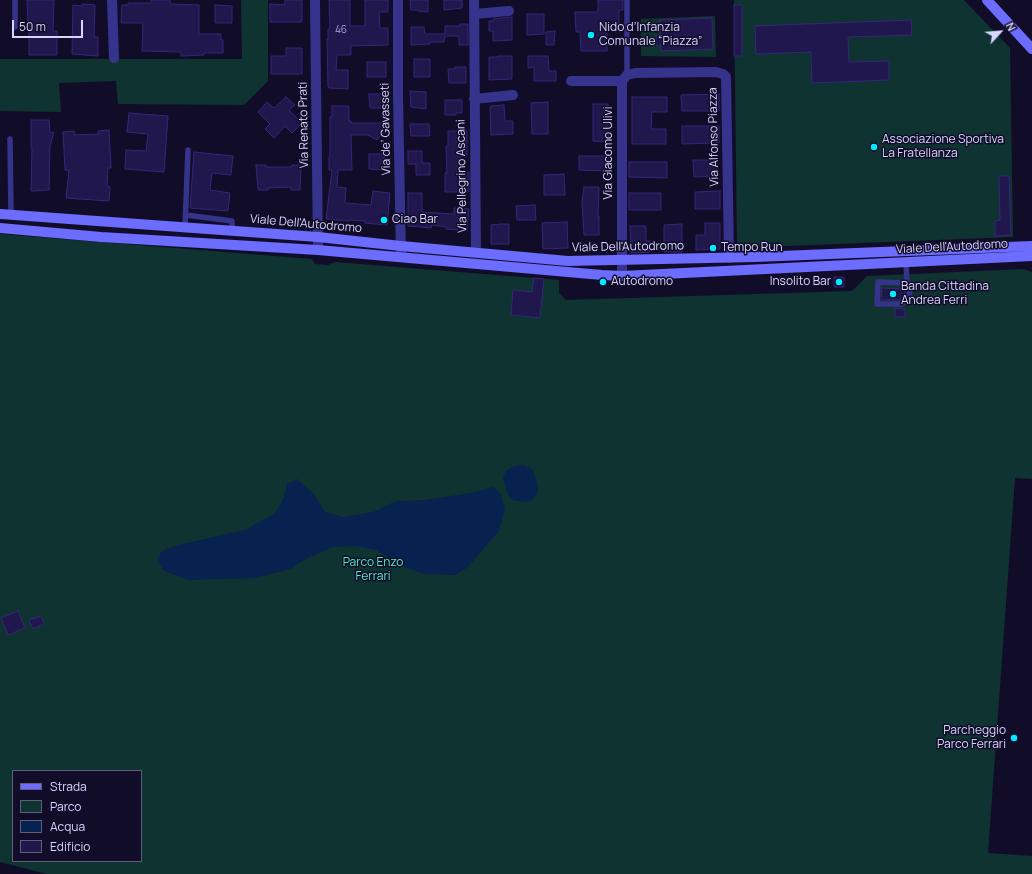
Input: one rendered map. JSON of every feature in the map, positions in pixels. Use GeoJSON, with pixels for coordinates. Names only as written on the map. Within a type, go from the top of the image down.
{"type":"FeatureCollection","features":[{"type":"Feature","properties":{"kind":"street"},"geometry":{"type":"LineString","coordinates":[[112,0],[114,58]]}},
{"type":"Feature","properties":{"kind":"street","name":"Via Renato Prati"},"geometry":{"type":"LineString","coordinates":[[315,0],[318,250]]}},
{"type":"Feature","properties":{"kind":"street","name":"Via de’ Gavasseti"},"geometry":{"type":"LineString","coordinates":[[398,0],[398,104],[401,257]]}},
{"type":"Feature","properties":{"kind":"street","name":"Via Pellegrino Ascani"},"geometry":{"type":"LineString","coordinates":[[474,0],[476,252]]}},
{"type":"Feature","properties":{"kind":"street"},"geometry":{"type":"LineString","coordinates":[[987,0],[1032,49]]}},
{"type":"Feature","properties":{"kind":"street"},"geometry":{"type":"LineString","coordinates":[[474,14],[508,11]]}},
{"type":"Feature","properties":{"kind":"street","name":"Via Alfonso Piazza"},"geometry":{"type":"LineString","coordinates":[[624,78],[635,73],[716,72],[726,76],[729,258]]}},
{"type":"Feature","properties":{"kind":"street"},"geometry":{"type":"LineString","coordinates":[[571,81],[624,78]]}},
{"type":"Feature","properties":{"kind":"street","name":"Via Giacomo Ulivi"},"geometry":{"type":"LineString","coordinates":[[622,276],[624,78]]}},
{"type":"Feature","properties":{"kind":"street"},"geometry":{"type":"LineString","coordinates":[[474,99],[513,95]]}},
{"type":"Feature","properties":{"kind":"street","name":"Viale Dell'Autodromo"},"geometry":{"type":"LineString","coordinates":[[0,214],[185,226],[318,237],[568,261],[729,258],[1032,246]]}},
{"type":"Feature","properties":{"kind":"street","name":"Viale Dell'Autodromo"},"geometry":{"type":"LineString","coordinates":[[0,228],[101,237],[318,250],[568,273],[622,276],[1031,257]]}},
{"type":"Feature","properties":{"kind":"street"},"geometry":{"type":"LineString","coordinates":[[848,253],[848,265]]}},
{"type":"Feature","properties":{"kind":"street"},"geometry":{"type":"LineString","coordinates":[[754,257],[754,269]]}},
{"type":"Feature","properties":{"kind":"street"},"geometry":{"type":"LineString","coordinates":[[568,261],[568,273]]}},
{"type":"Feature","properties":{"kind":"lane"},"geometry":{"type":"LineString","coordinates":[[14,28],[15,0]]}},
{"type":"Feature","properties":{"kind":"lane"},"geometry":{"type":"LineString","coordinates":[[624,78],[627,0]]}},
{"type":"Feature","properties":{"kind":"lane"},"geometry":{"type":"LineString","coordinates":[[10,138],[12,214]]}},
{"type":"Feature","properties":{"kind":"lane"},"geometry":{"type":"LineString","coordinates":[[185,226],[188,150]]}},
{"type":"Feature","properties":{"kind":"lane"},"geometry":{"type":"LineString","coordinates":[[186,215],[232,221],[232,231]]}},
{"type":"Feature","properties":{"kind":"lane"},"geometry":{"type":"LineString","coordinates":[[906,262],[907,283],[910,288],[909,298],[902,304],[877,304],[878,282],[907,283]]}},
{"type":"Feature","properties":{"kind":"green space"},"geometry":{"type":"Polygon","coordinates":[[[241,0],[268,0],[268,81],[244,105],[118,104],[116,81],[59,83],[61,112],[0,111],[0,59],[242,59],[241,0]]]}},
{"type":"Feature","properties":{"kind":"green space","name":"Associazione Sportiva La Fratellanza"},"geometry":{"type":"Polygon","coordinates":[[[734,0],[964,0],[1010,48],[1013,237],[737,248],[734,0]]]}},
{"type":"Feature","properties":{"kind":"green space"},"geometry":{"type":"Polygon","coordinates":[[[715,16],[716,57],[641,56],[641,19],[715,16]]]}},
{"type":"Feature","properties":{"kind":"green space","name":"Parco Enzo Ferrari"},"geometry":{"type":"Polygon","coordinates":[[[0,234],[312,259],[315,264],[328,265],[335,262],[559,280],[559,293],[566,300],[852,291],[867,276],[1023,269],[1032,272],[1032,479],[1015,478],[988,853],[1032,856],[1032,874],[47,874],[0,862],[0,234]]]}},
{"type":"Feature","properties":{"kind":"water"},"geometry":{"type":"Polygon","coordinates":[[[524,465],[532,469],[538,488],[534,499],[523,502],[512,500],[507,493],[503,477],[507,470],[515,466],[524,465]]]}},
{"type":"Feature","properties":{"kind":"water"},"geometry":{"type":"Polygon","coordinates":[[[297,479],[314,494],[325,512],[343,517],[373,512],[396,501],[424,500],[471,493],[493,487],[500,493],[505,509],[499,531],[468,567],[455,575],[424,574],[400,565],[376,550],[356,546],[332,547],[306,559],[290,569],[255,578],[188,580],[164,571],[157,559],[162,551],[178,545],[245,530],[275,513],[284,498],[287,484],[297,479]]]}},
{"type":"Feature","properties":{"kind":"building"},"geometry":{"type":"Polygon","coordinates":[[[27,0],[54,0],[53,31],[57,31],[57,55],[29,55],[29,21],[27,0]]]}},
{"type":"Feature","properties":{"kind":"building"},"geometry":{"type":"Polygon","coordinates":[[[151,0],[170,0],[170,4],[199,5],[199,34],[221,34],[221,40],[223,40],[223,53],[204,53],[204,55],[181,56],[181,52],[142,51],[143,23],[121,23],[122,5],[128,5],[128,3],[151,3],[151,0]]]}},
{"type":"Feature","properties":{"kind":"building"},"geometry":{"type":"Polygon","coordinates":[[[285,0],[302,0],[302,22],[270,22],[270,4],[285,5],[285,0]]]}},
{"type":"Feature","properties":{"kind":"building"},"geometry":{"type":"Polygon","coordinates":[[[329,0],[350,0],[350,26],[365,26],[365,0],[388,0],[388,12],[379,12],[380,28],[388,28],[388,45],[351,46],[351,55],[337,55],[336,70],[348,70],[348,89],[328,87],[327,39],[328,29],[330,29],[329,0]]]}},
{"type":"Feature","properties":{"kind":"building"},"geometry":{"type":"Polygon","coordinates":[[[410,0],[428,0],[428,12],[411,10],[410,0]]]}},
{"type":"Feature","properties":{"kind":"building"},"geometry":{"type":"Polygon","coordinates":[[[444,0],[462,0],[462,8],[444,10],[444,0]]]}},
{"type":"Feature","properties":{"kind":"building"},"geometry":{"type":"Polygon","coordinates":[[[598,0],[623,0],[623,10],[619,10],[619,26],[607,26],[607,51],[581,51],[580,32],[576,32],[575,12],[598,12],[598,0]]]}},
{"type":"Feature","properties":{"kind":"building"},"geometry":{"type":"Polygon","coordinates":[[[83,4],[95,5],[94,37],[98,37],[98,56],[72,54],[73,5],[83,6],[83,4]]]}},
{"type":"Feature","properties":{"kind":"building"},"geometry":{"type":"Polygon","coordinates":[[[215,5],[232,6],[232,23],[215,23],[215,5]]]}},
{"type":"Feature","properties":{"kind":"building"},"geometry":{"type":"Polygon","coordinates":[[[734,5],[742,5],[742,56],[734,56],[734,5]]]}},
{"type":"Feature","properties":{"kind":"building"},"geometry":{"type":"Polygon","coordinates":[[[527,14],[544,14],[544,34],[527,35],[527,14]]]}},
{"type":"Feature","properties":{"kind":"building"},"geometry":{"type":"Polygon","coordinates":[[[512,17],[512,40],[493,41],[493,31],[489,31],[489,21],[493,21],[493,19],[512,17]]]}},
{"type":"Feature","properties":{"kind":"building"},"geometry":{"type":"Polygon","coordinates":[[[712,18],[713,49],[661,51],[661,45],[656,46],[656,37],[661,37],[660,20],[712,18]]]}},
{"type":"Feature","properties":{"kind":"building"},"geometry":{"type":"Polygon","coordinates":[[[911,20],[912,35],[848,37],[849,62],[889,61],[889,80],[812,83],[811,52],[756,54],[755,26],[911,20]]]}},
{"type":"Feature","properties":{"kind":"building"},"geometry":{"type":"Polygon","coordinates":[[[460,24],[468,24],[468,45],[459,45],[459,36],[445,36],[444,42],[430,42],[430,44],[411,45],[411,27],[424,27],[425,34],[445,34],[445,26],[460,26],[460,24]]]}},
{"type":"Feature","properties":{"kind":"building"},"geometry":{"type":"Polygon","coordinates":[[[555,31],[554,45],[546,45],[546,32],[555,31]]]}},
{"type":"Feature","properties":{"kind":"building"},"geometry":{"type":"Polygon","coordinates":[[[286,48],[302,48],[302,74],[271,74],[271,56],[286,56],[286,48]]]}},
{"type":"Feature","properties":{"kind":"building"},"geometry":{"type":"Polygon","coordinates":[[[512,56],[512,79],[489,80],[489,57],[512,56]]]}},
{"type":"Feature","properties":{"kind":"building"},"geometry":{"type":"Polygon","coordinates":[[[528,56],[548,56],[549,71],[556,71],[556,81],[534,81],[534,67],[528,68],[528,56]]]}},
{"type":"Feature","properties":{"kind":"building"},"geometry":{"type":"Polygon","coordinates":[[[414,59],[430,59],[430,77],[414,77],[414,59]]]}},
{"type":"Feature","properties":{"kind":"building"},"geometry":{"type":"Polygon","coordinates":[[[367,62],[386,62],[386,77],[367,77],[367,62]]]}},
{"type":"Feature","properties":{"kind":"building"},"geometry":{"type":"Polygon","coordinates":[[[455,67],[466,67],[466,83],[449,83],[448,69],[455,69],[455,67]]]}},
{"type":"Feature","properties":{"kind":"building"},"geometry":{"type":"Polygon","coordinates":[[[410,91],[426,92],[426,109],[411,107],[410,91]]]}},
{"type":"Feature","properties":{"kind":"building"},"geometry":{"type":"Polygon","coordinates":[[[369,94],[384,94],[384,108],[370,108],[369,94]]]}},
{"type":"Feature","properties":{"kind":"building"},"geometry":{"type":"Polygon","coordinates":[[[719,94],[719,111],[682,111],[681,95],[719,94]]]}},
{"type":"Feature","properties":{"kind":"building"},"geometry":{"type":"Polygon","coordinates":[[[286,97],[295,105],[289,110],[302,123],[292,133],[285,126],[274,138],[265,129],[270,124],[258,112],[267,102],[274,108],[286,97]]]}},
{"type":"Feature","properties":{"kind":"building"},"geometry":{"type":"Polygon","coordinates":[[[632,97],[667,97],[667,112],[652,112],[651,129],[666,129],[666,144],[632,144],[632,97]]]}},
{"type":"Feature","properties":{"kind":"building"},"geometry":{"type":"Polygon","coordinates":[[[445,100],[462,100],[462,113],[456,113],[456,115],[445,115],[445,100]]]}},
{"type":"Feature","properties":{"kind":"building"},"geometry":{"type":"Polygon","coordinates":[[[548,102],[548,134],[532,134],[531,103],[548,102]]]}},
{"type":"Feature","properties":{"kind":"building"},"geometry":{"type":"Polygon","coordinates":[[[593,104],[608,104],[608,142],[593,141],[593,104]]]}},
{"type":"Feature","properties":{"kind":"building"},"geometry":{"type":"Polygon","coordinates":[[[504,105],[505,121],[513,121],[513,134],[491,135],[490,106],[504,105]]]}},
{"type":"Feature","properties":{"kind":"building"},"geometry":{"type":"Polygon","coordinates":[[[332,106],[349,106],[349,121],[351,121],[351,123],[387,123],[386,133],[382,133],[377,140],[368,135],[351,135],[352,170],[338,170],[337,187],[346,188],[345,203],[371,205],[373,191],[390,193],[387,225],[365,223],[365,221],[326,219],[332,170],[329,170],[329,157],[330,117],[332,117],[332,106]]]}},
{"type":"Feature","properties":{"kind":"building"},"geometry":{"type":"Polygon","coordinates":[[[129,113],[168,116],[164,172],[125,169],[126,150],[146,151],[148,134],[127,132],[129,113]]]}},
{"type":"Feature","properties":{"kind":"building"},"geometry":{"type":"Polygon","coordinates":[[[31,120],[49,120],[50,133],[54,132],[50,146],[49,190],[31,191],[31,120]]]}},
{"type":"Feature","properties":{"kind":"building"},"geometry":{"type":"Polygon","coordinates":[[[410,124],[429,124],[430,136],[411,136],[410,124]]]}},
{"type":"Feature","properties":{"kind":"building"},"geometry":{"type":"Polygon","coordinates":[[[682,126],[719,126],[719,143],[682,144],[682,126]]]}},
{"type":"Feature","properties":{"kind":"building"},"geometry":{"type":"Polygon","coordinates":[[[109,130],[111,168],[108,168],[107,186],[110,187],[109,201],[66,198],[69,170],[65,170],[63,132],[74,131],[74,135],[99,134],[98,131],[109,130]]]}},
{"type":"Feature","properties":{"kind":"building"},"geometry":{"type":"Polygon","coordinates":[[[448,131],[467,131],[467,156],[460,156],[460,173],[469,172],[469,192],[445,192],[445,173],[447,173],[446,147],[448,146],[448,131]]]}},
{"type":"Feature","properties":{"kind":"building"},"geometry":{"type":"Polygon","coordinates":[[[408,151],[422,151],[422,163],[430,163],[430,175],[416,175],[416,164],[408,164],[408,151]]]}},
{"type":"Feature","properties":{"kind":"building"},"geometry":{"type":"Polygon","coordinates":[[[194,152],[233,156],[231,175],[212,173],[210,190],[230,193],[228,211],[190,208],[194,152]]]}},
{"type":"Feature","properties":{"kind":"building"},"geometry":{"type":"Polygon","coordinates":[[[369,154],[384,154],[385,170],[369,169],[369,154]]]}},
{"type":"Feature","properties":{"kind":"building"},"geometry":{"type":"Polygon","coordinates":[[[579,156],[608,156],[608,171],[579,170],[579,156]]]}},
{"type":"Feature","properties":{"kind":"building"},"geometry":{"type":"Polygon","coordinates":[[[693,160],[716,160],[716,176],[694,177],[693,160]]]}},
{"type":"Feature","properties":{"kind":"building"},"geometry":{"type":"Polygon","coordinates":[[[629,162],[667,162],[667,178],[629,177],[629,162]]]}},
{"type":"Feature","properties":{"kind":"building"},"geometry":{"type":"Polygon","coordinates":[[[256,165],[266,165],[266,167],[292,167],[292,165],[301,165],[300,190],[291,190],[291,187],[258,190],[256,165]]]}},
{"type":"Feature","properties":{"kind":"building"},"geometry":{"type":"Polygon","coordinates":[[[564,174],[565,195],[544,195],[544,175],[564,174]]]}},
{"type":"Feature","properties":{"kind":"building"},"geometry":{"type":"Polygon","coordinates":[[[999,176],[1009,176],[1011,235],[995,236],[995,221],[1000,220],[999,176]]]}},
{"type":"Feature","properties":{"kind":"building"},"geometry":{"type":"Polygon","coordinates":[[[584,187],[599,187],[599,235],[584,235],[582,202],[584,187]]]}},
{"type":"Feature","properties":{"kind":"building"},"geometry":{"type":"Polygon","coordinates":[[[720,191],[720,209],[695,209],[695,192],[720,191]]]}},
{"type":"Feature","properties":{"kind":"building"},"geometry":{"type":"Polygon","coordinates":[[[408,193],[422,193],[422,212],[454,214],[454,208],[469,209],[467,231],[446,229],[446,227],[432,225],[431,228],[408,226],[408,193]]]}},
{"type":"Feature","properties":{"kind":"building"},"geometry":{"type":"Polygon","coordinates":[[[629,193],[661,193],[661,210],[629,210],[629,193]]]}},
{"type":"Feature","properties":{"kind":"building"},"geometry":{"type":"Polygon","coordinates":[[[535,205],[536,220],[517,220],[516,206],[535,205]]]}},
{"type":"Feature","properties":{"kind":"building"},"geometry":{"type":"Polygon","coordinates":[[[567,222],[568,248],[543,249],[542,223],[567,222]]]}},
{"type":"Feature","properties":{"kind":"building"},"geometry":{"type":"Polygon","coordinates":[[[705,223],[720,223],[720,249],[696,250],[696,235],[705,235],[705,223]]]}},
{"type":"Feature","properties":{"kind":"building"},"geometry":{"type":"Polygon","coordinates":[[[509,224],[509,244],[491,244],[491,225],[509,224]]]}},
{"type":"Feature","properties":{"kind":"building"},"geometry":{"type":"Polygon","coordinates":[[[682,224],[682,252],[664,252],[664,225],[682,224]]]}},
{"type":"Feature","properties":{"kind":"building"},"geometry":{"type":"Polygon","coordinates":[[[630,226],[646,226],[646,241],[650,241],[650,252],[631,253],[630,226]]]}},
{"type":"Feature","properties":{"kind":"building","name":"Insolito Bar"},"geometry":{"type":"Polygon","coordinates":[[[834,277],[844,277],[844,287],[834,287],[834,277]]]}},
{"type":"Feature","properties":{"kind":"building"},"geometry":{"type":"Polygon","coordinates":[[[534,278],[544,279],[540,318],[511,315],[513,290],[532,292],[534,278]]]}},
{"type":"Feature","properties":{"kind":"building","name":"Banda Cittadina Andrea Ferri"},"geometry":{"type":"Polygon","coordinates":[[[882,288],[905,289],[904,297],[900,300],[881,300],[882,288]]]}},
{"type":"Feature","properties":{"kind":"building"},"geometry":{"type":"Polygon","coordinates":[[[895,308],[905,309],[905,317],[895,317],[895,308]]]}},
{"type":"Feature","properties":{"kind":"building"},"geometry":{"type":"Polygon","coordinates":[[[18,611],[25,628],[8,635],[1,618],[18,611]]]}},
{"type":"Feature","properties":{"kind":"building"},"geometry":{"type":"Polygon","coordinates":[[[41,616],[44,624],[33,629],[29,620],[41,616]]]}},
{"type":"Feature","properties":{"kind":"place","name":"Nido d’Infanzia Comunale “Piazza”"},"geometry":{"type":"Point","coordinates":[591,35]}},
{"type":"Feature","properties":{"kind":"place","name":"Associazione Sportiva La Fratellanza"},"geometry":{"type":"Point","coordinates":[874,147]}},
{"type":"Feature","properties":{"kind":"place","name":"Ciao Bar"},"geometry":{"type":"Point","coordinates":[384,220]}},
{"type":"Feature","properties":{"kind":"place","name":"Tempo Run"},"geometry":{"type":"Point","coordinates":[713,248]}},
{"type":"Feature","properties":{"kind":"place","name":"Autodromo"},"geometry":{"type":"Point","coordinates":[603,282]}},
{"type":"Feature","properties":{"kind":"place","name":"Insolito Bar"},"geometry":{"type":"Point","coordinates":[839,282]}},
{"type":"Feature","properties":{"kind":"place","name":"Banda Cittadina Andrea Ferri"},"geometry":{"type":"Point","coordinates":[893,294]}},
{"type":"Feature","properties":{"kind":"place","name":"Parcheggio Parco Ferrari"},"geometry":{"type":"Point","coordinates":[1014,738]}}]}
